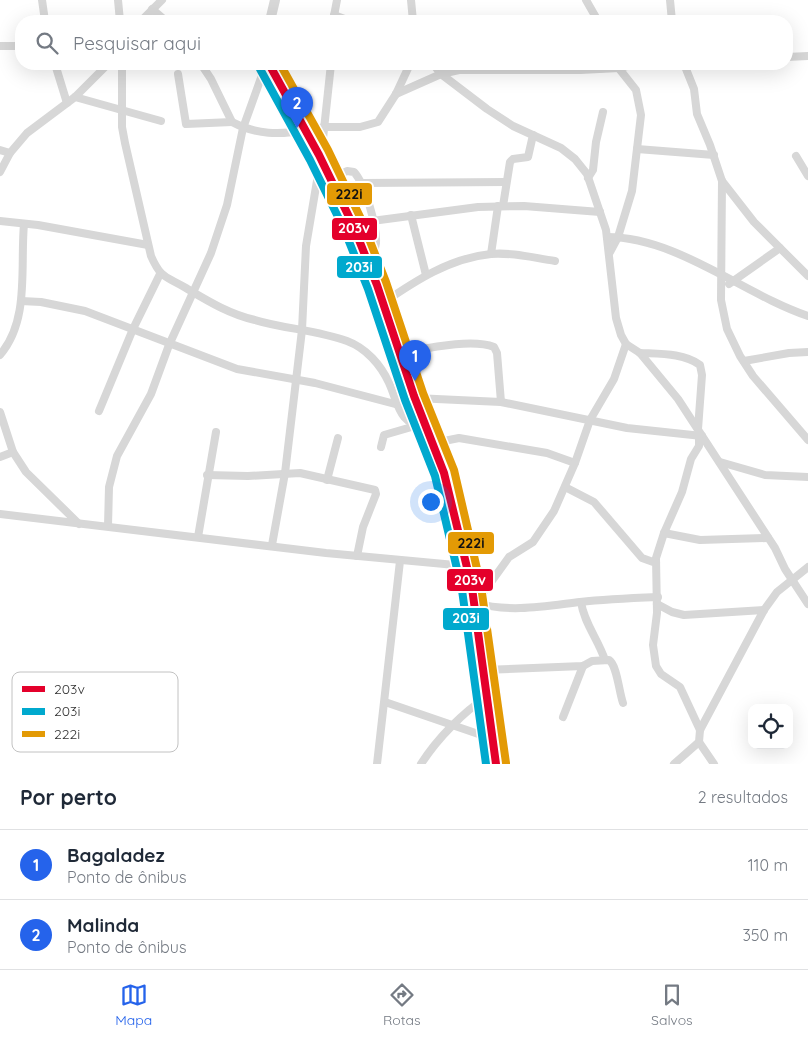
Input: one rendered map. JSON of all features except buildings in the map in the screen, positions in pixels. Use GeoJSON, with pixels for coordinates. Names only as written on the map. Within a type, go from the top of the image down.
{"type":"FeatureCollection","features":[{"type":"Feature","properties":{"kind":"street"},"geometry":{"type":"LineString","coordinates":[[42,0],[44,15]]}},
{"type":"Feature","properties":{"kind":"street"},"geometry":{"type":"LineString","coordinates":[[118,0],[119,15]]}},
{"type":"Feature","properties":{"kind":"street"},"geometry":{"type":"LineString","coordinates":[[146,15],[162,0]]}},
{"type":"Feature","properties":{"kind":"street"},"geometry":{"type":"LineString","coordinates":[[271,15],[275,0]]}},
{"type":"Feature","properties":{"kind":"street"},"geometry":{"type":"LineString","coordinates":[[334,15],[337,0]]}},
{"type":"Feature","properties":{"kind":"street"},"geometry":{"type":"LineString","coordinates":[[411,0],[412,15]]}},
{"type":"Feature","properties":{"kind":"street"},"geometry":{"type":"LineString","coordinates":[[587,0],[595,15]]}},
{"type":"Feature","properties":{"kind":"street"},"geometry":{"type":"LineString","coordinates":[[670,0],[671,15]]}},
{"type":"Feature","properties":{"kind":"street"},"geometry":{"type":"LineString","coordinates":[[152,9],[159,15]]}},
{"type":"Feature","properties":{"kind":"street"},"geometry":{"type":"LineString","coordinates":[[0,46],[15,46]]}},
{"type":"Feature","properties":{"kind":"street"},"geometry":{"type":"LineString","coordinates":[[793,56],[808,56]]}},
{"type":"Feature","properties":{"kind":"street"},"geometry":{"type":"LineString","coordinates":[[57,70],[67,103]]}},
{"type":"Feature","properties":{"kind":"street"},"geometry":{"type":"LineString","coordinates":[[0,172],[10,153],[27,133],[75,97],[102,70]]}},
{"type":"Feature","properties":{"kind":"street"},"geometry":{"type":"LineString","coordinates":[[122,70],[122,111],[125,143],[148,245],[160,274],[220,308],[241,316],[337,338],[363,349],[384,373],[396,404],[407,420],[415,426]]}},
{"type":"Feature","properties":{"kind":"street"},"geometry":{"type":"LineString","coordinates":[[205,70],[232,122]]}},
{"type":"Feature","properties":{"kind":"street"},"geometry":{"type":"LineString","coordinates":[[108,526],[109,487],[117,456],[151,394],[169,345],[220,228],[243,128],[266,70]]}},
{"type":"Feature","properties":{"kind":"street"},"geometry":{"type":"LineString","coordinates":[[272,70],[321,157],[369,266],[384,303],[415,398],[434,443],[448,484],[475,603],[497,764]]}},
{"type":"Feature","properties":{"kind":"street"},"geometry":{"type":"LineString","coordinates":[[272,545],[285,473],[302,330],[306,246],[321,157],[331,70]]}},
{"type":"Feature","properties":{"kind":"street"},"geometry":{"type":"LineString","coordinates":[[323,127],[371,126],[378,122],[396,94],[407,70]]}},
{"type":"Feature","properties":{"kind":"street"},"geometry":{"type":"LineString","coordinates":[[437,70],[513,126],[561,148],[575,159],[588,178],[607,237],[616,318],[626,344],[640,353],[678,399],[720,462],[808,604]]}},
{"type":"Feature","properties":{"kind":"street"},"geometry":{"type":"LineString","coordinates":[[396,94],[441,74],[459,70],[580,70]]}},
{"type":"Feature","properties":{"kind":"street"},"geometry":{"type":"LineString","coordinates":[[610,252],[618,237],[632,191],[640,126],[640,100],[636,90],[620,70]]}},
{"type":"Feature","properties":{"kind":"street"},"geometry":{"type":"LineString","coordinates":[[686,70],[694,89],[697,114],[714,155],[722,181],[721,300],[727,329],[744,361],[768,394],[808,440]]}},
{"type":"Feature","properties":{"kind":"street"},"geometry":{"type":"LineString","coordinates":[[178,74],[186,124],[232,122],[243,128],[281,134],[307,130]]}},
{"type":"Feature","properties":{"kind":"street"},"geometry":{"type":"LineString","coordinates":[[75,97],[161,121]]}},
{"type":"Feature","properties":{"kind":"street"},"geometry":{"type":"LineString","coordinates":[[588,178],[593,170],[596,142],[603,112]]}},
{"type":"Feature","properties":{"kind":"street"},"geometry":{"type":"LineString","coordinates":[[491,254],[510,162],[513,159],[528,157],[533,135]]}},
{"type":"Feature","properties":{"kind":"street"},"geometry":{"type":"LineString","coordinates":[[637,149],[714,155]]}},
{"type":"Feature","properties":{"kind":"street"},"geometry":{"type":"LineString","coordinates":[[0,150],[10,153]]}},
{"type":"Feature","properties":{"kind":"street"},"geometry":{"type":"LineString","coordinates":[[796,156],[808,176]]}},
{"type":"Feature","properties":{"kind":"street"},"geometry":{"type":"LineString","coordinates":[[332,180],[347,171],[354,172],[363,183],[376,244],[369,266]]}},
{"type":"Feature","properties":{"kind":"street"},"geometry":{"type":"LineString","coordinates":[[722,181],[754,222],[808,276]]}},
{"type":"Feature","properties":{"kind":"street"},"geometry":{"type":"LineString","coordinates":[[363,183],[506,182]]}},
{"type":"Feature","properties":{"kind":"street"},"geometry":{"type":"LineString","coordinates":[[372,221],[478,207],[500,206],[600,212]]}},
{"type":"Feature","properties":{"kind":"street"},"geometry":{"type":"LineString","coordinates":[[411,215],[417,246],[426,275]]}},
{"type":"Feature","properties":{"kind":"street"},"geometry":{"type":"LineString","coordinates":[[0,221],[148,245]]}},
{"type":"Feature","properties":{"kind":"street"},"geometry":{"type":"LineString","coordinates":[[0,355],[15,330],[21,301],[24,224]]}},
{"type":"Feature","properties":{"kind":"street"},"geometry":{"type":"LineString","coordinates":[[607,237],[618,237],[666,248],[732,282],[808,316]]}},
{"type":"Feature","properties":{"kind":"street"},"geometry":{"type":"LineString","coordinates":[[721,289],[780,248]]}},
{"type":"Feature","properties":{"kind":"street"},"geometry":{"type":"LineString","coordinates":[[384,303],[436,269],[491,254],[517,255],[555,261]]}},
{"type":"Feature","properties":{"kind":"street"},"geometry":{"type":"LineString","coordinates":[[99,411],[133,329],[160,274]]}},
{"type":"Feature","properties":{"kind":"street"},"geometry":{"type":"LineString","coordinates":[[21,301],[61,305],[133,329],[169,345],[237,369],[295,380],[396,404]]}},
{"type":"Feature","properties":{"kind":"street"},"geometry":{"type":"LineString","coordinates":[[400,353],[468,344],[494,347],[497,353],[501,402]]}},
{"type":"Feature","properties":{"kind":"street"},"geometry":{"type":"LineString","coordinates":[[475,603],[510,557],[533,542],[545,527],[565,487],[590,420],[614,379],[626,344]]}},
{"type":"Feature","properties":{"kind":"street"},"geometry":{"type":"LineString","coordinates":[[744,361],[789,353],[808,352]]}},
{"type":"Feature","properties":{"kind":"street"},"geometry":{"type":"LineString","coordinates":[[640,353],[669,354],[693,359],[700,365],[702,375],[699,446],[691,459],[682,492],[664,533],[656,563],[657,600],[653,645],[656,666],[661,674],[680,687],[700,730]]}},
{"type":"Feature","properties":{"kind":"street"},"geometry":{"type":"LineString","coordinates":[[415,398],[501,402],[627,428],[700,434]]}},
{"type":"Feature","properties":{"kind":"street"},"geometry":{"type":"LineString","coordinates":[[0,412],[13,452],[26,472],[79,524]]}},
{"type":"Feature","properties":{"kind":"street"},"geometry":{"type":"LineString","coordinates":[[381,447],[384,435],[415,426],[427,428]]}},
{"type":"Feature","properties":{"kind":"street"},"geometry":{"type":"LineString","coordinates":[[198,537],[207,475],[216,432]]}},
{"type":"Feature","properties":{"kind":"street"},"geometry":{"type":"LineString","coordinates":[[327,480],[338,438]]}},
{"type":"Feature","properties":{"kind":"street"},"geometry":{"type":"LineString","coordinates":[[434,443],[459,438],[547,453],[575,463]]}},
{"type":"Feature","properties":{"kind":"street"},"geometry":{"type":"LineString","coordinates":[[0,457],[13,452]]}},
{"type":"Feature","properties":{"kind":"street"},"geometry":{"type":"LineString","coordinates":[[720,462],[765,475],[808,477]]}},
{"type":"Feature","properties":{"kind":"street"},"geometry":{"type":"LineString","coordinates":[[207,475],[305,474],[375,490],[376,494],[363,527],[357,556]]}},
{"type":"Feature","properties":{"kind":"street"},"geometry":{"type":"LineString","coordinates":[[565,487],[594,502],[642,558],[656,563]]}},
{"type":"Feature","properties":{"kind":"street"},"geometry":{"type":"LineString","coordinates":[[0,514],[400,561],[466,566]]}},
{"type":"Feature","properties":{"kind":"street"},"geometry":{"type":"LineString","coordinates":[[664,533],[700,540],[768,538]]}},
{"type":"Feature","properties":{"kind":"street"},"geometry":{"type":"LineString","coordinates":[[377,764],[400,561]]}},
{"type":"Feature","properties":{"kind":"street"},"geometry":{"type":"LineString","coordinates":[[714,764],[699,742],[700,730],[764,610],[777,592],[808,567]]}},
{"type":"Feature","properties":{"kind":"street"},"geometry":{"type":"LineString","coordinates":[[475,603],[499,608],[524,608],[581,602],[657,600],[672,612],[684,615],[764,610]]}},
{"type":"Feature","properties":{"kind":"street"},"geometry":{"type":"LineString","coordinates":[[581,602],[582,614],[599,644],[605,660]]}},
{"type":"Feature","properties":{"kind":"street"},"geometry":{"type":"LineString","coordinates":[[484,670],[583,666],[592,661],[605,660],[613,663],[616,667],[617,684],[623,703]]}},
{"type":"Feature","properties":{"kind":"street"},"geometry":{"type":"LineString","coordinates":[[563,717],[583,666]]}},
{"type":"Feature","properties":{"kind":"street"},"geometry":{"type":"LineString","coordinates":[[421,764],[452,725],[468,710],[488,696]]}},
{"type":"Feature","properties":{"kind":"street"},"geometry":{"type":"LineString","coordinates":[[385,702],[493,739]]}},
{"type":"Feature","properties":{"kind":"street"},"geometry":{"type":"LineString","coordinates":[[674,764],[699,742]]}},
{"type":"Feature","properties":{"kind":"transit line","name":"203i"},"geometry":{"type":"LineString","coordinates":[[261,70],[310,160],[344,229],[368,289],[405,400],[435,476],[462,590],[486,764]]}},
{"type":"Feature","properties":{"kind":"transit line","name":"203v"},"geometry":{"type":"LineString","coordinates":[[272,70],[319,155],[353,225],[377,285],[414,396],[444,473],[472,588],[496,764]]}},
{"type":"Feature","properties":{"kind":"transit line","name":"222i"},"geometry":{"type":"LineString","coordinates":[[283,70],[328,150],[362,221],[386,282],[423,393],[454,470],[481,586],[506,763]]}},
{"type":"Feature","properties":{"kind":"place","name":"Malinda"},"geometry":{"type":"Point","coordinates":[297,128]}},
{"type":"Feature","properties":{"kind":"place","name":"Bagaladez"},"geometry":{"type":"Point","coordinates":[415,381]}}]}
